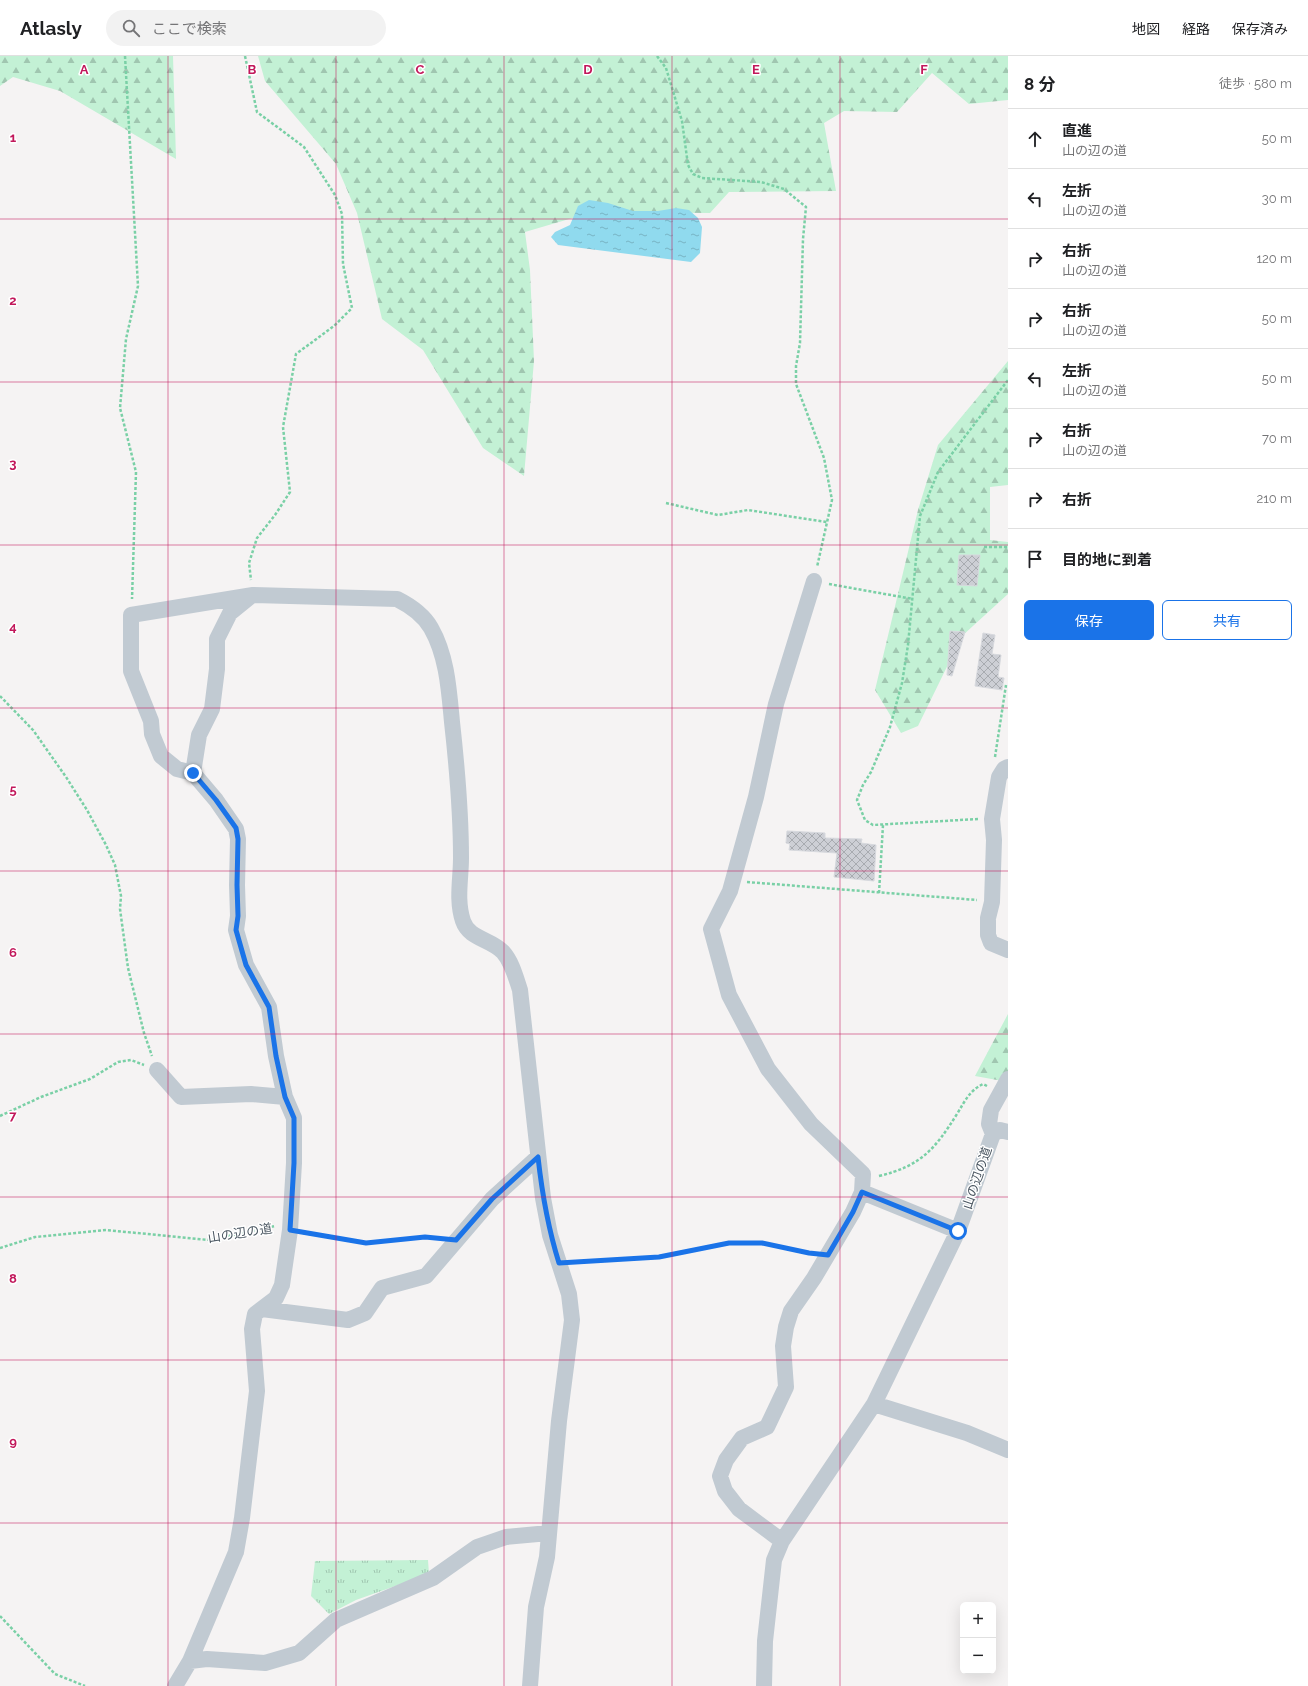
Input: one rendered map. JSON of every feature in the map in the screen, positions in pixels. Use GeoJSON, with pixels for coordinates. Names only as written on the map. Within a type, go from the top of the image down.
{"type":"FeatureCollection","features":[{"type":"Feature","properties":{"kind":"street"},"geometry":{"type":"LineString","coordinates":[[782,1541],[739,1509],[725,1491],[720,1476],[726,1460],[742,1438],[767,1427],[786,1387],[783,1346],[790,1311],[828,1255],[853,1212],[862,1192],[863,1174],[811,1124],[768,1069],[729,995],[711,928],[730,891],[756,797],[776,704],[814,581]]}},
{"type":"Feature","properties":{"kind":"street"},"geometry":{"type":"LineString","coordinates":[[193,773],[200,735],[212,709],[217,670],[217,639],[230,613],[253,595]]}},
{"type":"Feature","properties":{"kind":"street"},"geometry":{"type":"LineString","coordinates":[[175,1686],[190,1661],[236,1552],[242,1518],[257,1391],[252,1329],[255,1314],[276,1298],[282,1285],[290,1230],[294,1163],[294,1118],[285,1097],[276,1056],[269,1007],[246,965],[236,930],[238,916],[238,839],[236,828],[216,800],[193,773],[177,769],[161,756],[152,734],[151,721],[131,671],[131,615],[253,595],[397,599],[408,605],[422,616],[431,628],[446,668],[456,756],[461,858],[458,901],[464,922],[471,933],[487,941],[503,952],[513,969],[520,990],[543,1198],[550,1234],[569,1294],[572,1320],[559,1422],[547,1557],[536,1607],[530,1686]]}},
{"type":"Feature","properties":{"kind":"street"},"geometry":{"type":"LineString","coordinates":[[1003,772],[992,819],[994,840],[992,902],[988,918],[988,935],[991,943],[1008,950]]}},
{"type":"Feature","properties":{"kind":"street"},"geometry":{"type":"LineString","coordinates":[[157,1070],[181,1097],[251,1094],[285,1097]]}},
{"type":"Feature","properties":{"kind":"street"},"geometry":{"type":"LineString","coordinates":[[1000,1133],[989,1124],[991,1110],[1008,1079]]}},
{"type":"Feature","properties":{"kind":"street","name":"山の辺の道"},"geometry":{"type":"LineString","coordinates":[[764,1686],[765,1641],[774,1560],[782,1541],[874,1404],[958,1231],[1000,1133]]}},
{"type":"Feature","properties":{"kind":"street"},"geometry":{"type":"LineString","coordinates":[[262,1309],[348,1320],[364,1313],[382,1288],[426,1276],[492,1199],[538,1157]]}},
{"type":"Feature","properties":{"kind":"street"},"geometry":{"type":"LineString","coordinates":[[862,1192],[958,1231]]}},
{"type":"Feature","properties":{"kind":"street"},"geometry":{"type":"LineString","coordinates":[[874,1404],[967,1433],[1008,1450]]}},
{"type":"Feature","properties":{"kind":"street"},"geometry":{"type":"LineString","coordinates":[[190,1661],[207,1659],[265,1664],[299,1653],[336,1620],[433,1578],[477,1547],[506,1538],[549,1533]]}},
{"type":"Feature","properties":{"kind":"path"},"geometry":{"type":"LineString","coordinates":[[125,56],[138,286],[126,339],[120,408],[136,472],[131,615]]}},
{"type":"Feature","properties":{"kind":"path"},"geometry":{"type":"LineString","coordinates":[[245,56],[257,112],[304,147],[335,195],[342,214],[343,264],[352,308],[334,326],[296,354],[283,427],[290,492],[276,515],[257,538],[248,562],[253,595]]}},
{"type":"Feature","properties":{"kind":"path"},"geometry":{"type":"LineString","coordinates":[[657,56],[666,68],[682,121],[688,165],[693,174],[702,178],[761,182],[784,189],[806,207],[804,215],[800,343],[796,366],[796,384],[824,458],[832,500],[814,581],[913,599]]}},
{"type":"Feature","properties":{"kind":"path"},"geometry":{"type":"LineString","coordinates":[[992,819],[873,825],[865,820],[857,800],[863,785],[871,772],[890,727],[902,684],[913,599],[920,516],[938,472],[1008,380]]}},
{"type":"Feature","properties":{"kind":"path"},"geometry":{"type":"LineString","coordinates":[[666,503],[718,514],[748,510],[827,522]]}},
{"type":"Feature","properties":{"kind":"path"},"geometry":{"type":"LineString","coordinates":[[984,547],[1008,547]]}},
{"type":"Feature","properties":{"kind":"path"},"geometry":{"type":"LineString","coordinates":[[1003,772],[994,766],[1006,685]]}},
{"type":"Feature","properties":{"kind":"path"},"geometry":{"type":"LineString","coordinates":[[0,696],[33,730],[66,777],[87,810],[115,865],[121,896],[120,909],[128,968],[144,1033],[157,1070]]}},
{"type":"Feature","properties":{"kind":"path"},"geometry":{"type":"LineString","coordinates":[[879,893],[883,825]]}},
{"type":"Feature","properties":{"kind":"path"},"geometry":{"type":"LineString","coordinates":[[733,880],[992,902]]}},
{"type":"Feature","properties":{"kind":"path"},"geometry":{"type":"LineString","coordinates":[[0,1116],[42,1097],[90,1079],[118,1062],[131,1060],[157,1070]]}},
{"type":"Feature","properties":{"kind":"path"},"geometry":{"type":"LineString","coordinates":[[879,1176],[898,1171],[926,1155],[941,1139],[972,1089],[982,1084],[1000,1094]]}},
{"type":"Feature","properties":{"kind":"path","name":"山の辺の道"},"geometry":{"type":"LineString","coordinates":[[0,1248],[35,1237],[106,1230],[209,1240],[274,1225],[290,1230],[366,1243],[425,1237],[456,1240]]}},
{"type":"Feature","properties":{"kind":"path"},"geometry":{"type":"LineString","coordinates":[[559,1263],[659,1257],[729,1243],[762,1243],[809,1253],[828,1255]]}},
{"type":"Feature","properties":{"kind":"path"},"geometry":{"type":"LineString","coordinates":[[0,1616],[55,1674],[85,1686]]}},
{"type":"Feature","properties":{"kind":"green space"},"geometry":{"type":"Polygon","coordinates":[[[0,56],[173,56],[176,159],[60,91],[13,77],[0,86],[0,56]]]}},
{"type":"Feature","properties":{"kind":"green space"},"geometry":{"type":"Polygon","coordinates":[[[258,56],[1008,56],[1008,100],[969,104],[932,73],[897,112],[844,111],[824,123],[836,191],[729,192],[710,213],[593,212],[525,232],[530,270],[534,361],[524,476],[483,448],[423,350],[382,319],[357,213],[336,164],[265,81],[258,56]]]}},
{"type":"Feature","properties":{"kind":"green space"},"geometry":{"type":"Polygon","coordinates":[[[1008,361],[1008,485],[990,487],[990,540],[1008,542],[1008,594],[962,636],[918,726],[901,733],[875,690],[918,510],[938,445],[1008,361]]]}},
{"type":"Feature","properties":{"kind":"green space"},"geometry":{"type":"Polygon","coordinates":[[[1008,1014],[1008,1082],[975,1076],[1008,1014]]]}},
{"type":"Feature","properties":{"kind":"green space"},"geometry":{"type":"Polygon","coordinates":[[[428,1560],[429,1574],[356,1600],[329,1614],[311,1596],[315,1561],[428,1560]]]}},
{"type":"Feature","properties":{"kind":"water"},"geometry":{"type":"Polygon","coordinates":[[[589,200],[608,203],[633,211],[658,211],[676,208],[689,210],[698,218],[702,227],[700,253],[691,262],[558,245],[551,237],[555,232],[570,225],[578,206],[589,200]]]}},
{"type":"Feature","properties":{"kind":"building"},"geometry":{"type":"Polygon","coordinates":[[[959,555],[980,555],[977,586],[957,585],[959,555]]]}},
{"type":"Feature","properties":{"kind":"building"},"geometry":{"type":"Polygon","coordinates":[[[950,631],[965,632],[952,676],[947,675],[950,631]]]}},
{"type":"Feature","properties":{"kind":"building"},"geometry":{"type":"Polygon","coordinates":[[[983,633],[995,635],[992,654],[1001,655],[998,677],[1004,678],[1002,690],[975,686],[983,633]]]}},
{"type":"Feature","properties":{"kind":"building"},"geometry":{"type":"Polygon","coordinates":[[[787,831],[825,833],[825,838],[862,839],[861,843],[876,845],[874,881],[834,877],[837,853],[789,850],[790,844],[786,843],[787,831]]]}},
{"type":"Feature","properties":{"kind":"route"},"geometry":{"type":"LineString","coordinates":[[193,773],[216,800],[236,828],[238,839],[238,916],[236,930],[246,965],[269,1007],[276,1056],[285,1097],[294,1118],[294,1163],[290,1230],[366,1243],[425,1237],[456,1240],[492,1199],[538,1157],[543,1198],[550,1234],[559,1263],[659,1257],[729,1243],[762,1243],[809,1253],[828,1255],[853,1212],[862,1192],[958,1231]]}}]}
